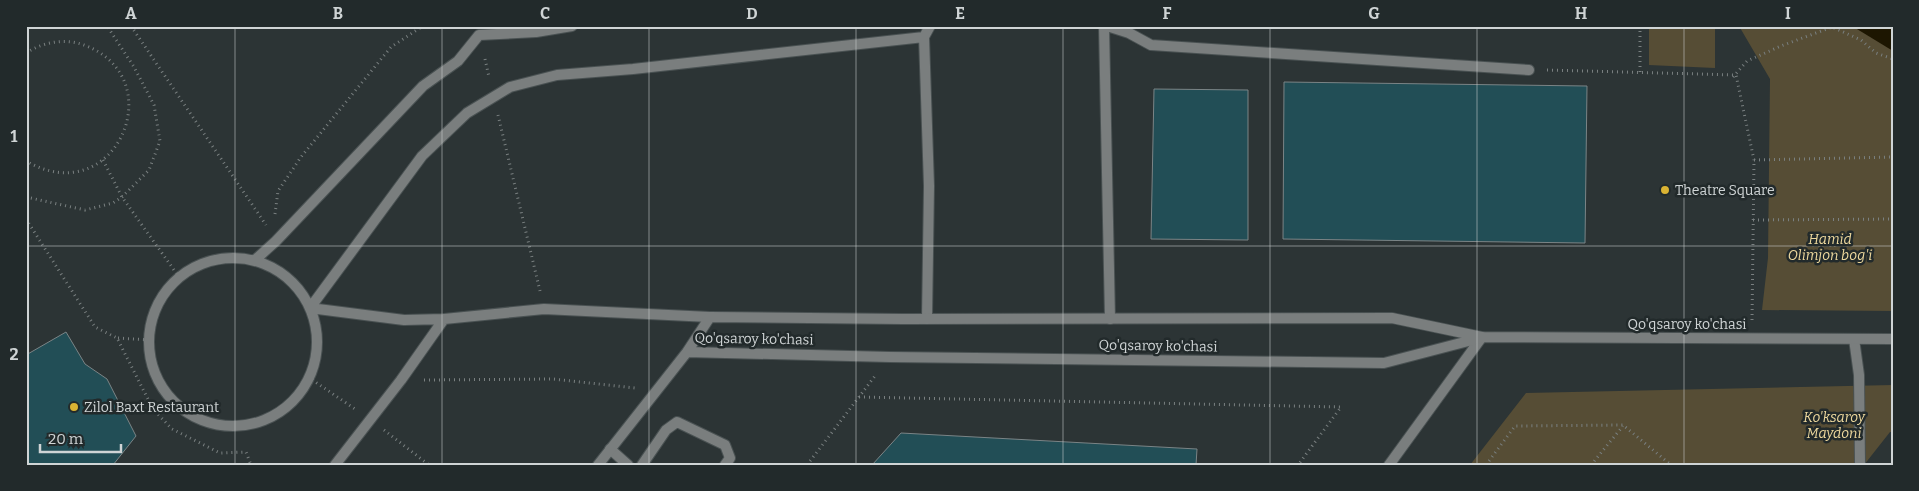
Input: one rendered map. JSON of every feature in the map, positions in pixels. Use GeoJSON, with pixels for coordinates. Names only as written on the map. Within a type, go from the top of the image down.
{"type":"FeatureCollection","features":[{"type":"Feature","properties":{"kind":"street"},"geometry":{"type":"LineString","coordinates":[[255,260],[276,241],[423,86],[458,61],[479,35],[536,32],[572,26]]}},
{"type":"Feature","properties":{"kind":"street"},"geometry":{"type":"LineString","coordinates":[[927,319],[929,186],[924,37],[930,26]]}},
{"type":"Feature","properties":{"kind":"street"},"geometry":{"type":"LineString","coordinates":[[1110,318],[1106,26],[1129,34],[1152,46],[1529,70]]}},
{"type":"Feature","properties":{"kind":"street"},"geometry":{"type":"LineString","coordinates":[[310,308],[422,156],[467,113],[510,87],[557,74],[643,68],[924,37]]}},
{"type":"Feature","properties":{"kind":"street"},"geometry":{"type":"LineString","coordinates":[[228,257],[255,260],[278,270],[297,287],[310,308],[316,336],[314,364],[302,390],[282,411],[256,423],[227,426],[199,419],[176,403],[158,380],[149,354],[150,325],[160,298],[179,277],[202,263],[228,257]]}},
{"type":"Feature","properties":{"kind":"street"},"geometry":{"type":"LineString","coordinates":[[310,308],[404,320],[444,319],[544,309],[710,317]]}},
{"type":"Feature","properties":{"kind":"street","name":"Qo'qsaroy ko'chasi"},"geometry":{"type":"LineString","coordinates":[[687,352],[710,317],[927,319],[1392,318],[1482,337],[1893,339]]}},
{"type":"Feature","properties":{"kind":"street"},"geometry":{"type":"LineString","coordinates":[[335,465],[401,380],[444,319]]}},
{"type":"Feature","properties":{"kind":"street"},"geometry":{"type":"LineString","coordinates":[[1389,465],[1482,337]]}},
{"type":"Feature","properties":{"kind":"street","name":"Qo'qsaroy ko'chasi"},"geometry":{"type":"LineString","coordinates":[[687,352],[890,357],[1384,363],[1482,337]]}},
{"type":"Feature","properties":{"kind":"street"},"geometry":{"type":"LineString","coordinates":[[1854,339],[1859,375],[1860,465]]}},
{"type":"Feature","properties":{"kind":"street"},"geometry":{"type":"LineString","coordinates":[[598,465],[687,352]]}},
{"type":"Feature","properties":{"kind":"street"},"geometry":{"type":"LineString","coordinates":[[642,465],[666,430],[677,422],[725,445],[730,458],[725,465]]}},
{"type":"Feature","properties":{"kind":"street"},"geometry":{"type":"LineString","coordinates":[[610,450],[628,465]]}},
{"type":"Feature","properties":{"kind":"path"},"geometry":{"type":"LineString","coordinates":[[26,197],[85,210],[114,203],[148,170],[160,141],[154,105],[134,67],[106,26]]}},
{"type":"Feature","properties":{"kind":"path"},"geometry":{"type":"LineString","coordinates":[[131,26],[276,241]]}},
{"type":"Feature","properties":{"kind":"path"},"geometry":{"type":"LineString","coordinates":[[276,241],[275,212],[278,191],[301,156],[392,47],[423,26]]}},
{"type":"Feature","properties":{"kind":"path"},"geometry":{"type":"LineString","coordinates":[[1640,26],[1640,72]]}},
{"type":"Feature","properties":{"kind":"path"},"geometry":{"type":"LineString","coordinates":[[1735,76],[1747,61],[1832,27],[1861,40],[1876,52],[1893,60]]}},
{"type":"Feature","properties":{"kind":"path"},"geometry":{"type":"LineString","coordinates":[[479,35],[544,309]]}},
{"type":"Feature","properties":{"kind":"path"},"geometry":{"type":"LineString","coordinates":[[26,53],[34,48],[54,42],[76,42],[97,50],[113,64],[124,82],[129,104],[127,125],[118,145],[103,160],[83,170],[62,173],[40,169],[26,160]]}},
{"type":"Feature","properties":{"kind":"path"},"geometry":{"type":"LineString","coordinates":[[1529,70],[1735,76]]}},
{"type":"Feature","properties":{"kind":"path"},"geometry":{"type":"LineString","coordinates":[[1735,76],[1754,160],[1752,338]]}},
{"type":"Feature","properties":{"kind":"path"},"geometry":{"type":"LineString","coordinates":[[1754,160],[1893,158]]}},
{"type":"Feature","properties":{"kind":"path"},"geometry":{"type":"LineString","coordinates":[[103,160],[122,197],[179,277]]}},
{"type":"Feature","properties":{"kind":"path"},"geometry":{"type":"LineString","coordinates":[[26,219],[95,328],[117,338],[150,340]]}},
{"type":"Feature","properties":{"kind":"path"},"geometry":{"type":"LineString","coordinates":[[1753,220],[1893,219]]}},
{"type":"Feature","properties":{"kind":"path"},"geometry":{"type":"LineString","coordinates":[[117,338],[153,409],[172,429],[220,453],[246,452],[251,465]]}},
{"type":"Feature","properties":{"kind":"path"},"geometry":{"type":"LineString","coordinates":[[807,465],[890,357]]}},
{"type":"Feature","properties":{"kind":"path"},"geometry":{"type":"LineString","coordinates":[[308,377],[371,420],[429,465]]}},
{"type":"Feature","properties":{"kind":"path"},"geometry":{"type":"LineString","coordinates":[[401,380],[553,379],[656,391]]}},
{"type":"Feature","properties":{"kind":"path"},"geometry":{"type":"LineString","coordinates":[[859,397],[1341,407],[1298,465]]}},
{"type":"Feature","properties":{"kind":"path"},"geometry":{"type":"LineString","coordinates":[[1591,465],[1623,425]]}},
{"type":"Feature","properties":{"kind":"path"},"geometry":{"type":"LineString","coordinates":[[1486,465],[1515,426],[1623,425],[1671,465]]}},
{"type":"Feature","properties":{"kind":"path"},"geometry":{"type":"LineString","coordinates":[[1663,465],[1666,460]]}},
{"type":"Feature","properties":{"kind":"green space"},"geometry":{"type":"Polygon","coordinates":[[[1649,26],[1715,26],[1715,68],[1649,65],[1649,26]]]}},
{"type":"Feature","properties":{"kind":"green space","name":"Hamid Olimjon bog'i"},"geometry":{"type":"Polygon","coordinates":[[[1739,26],[1893,26],[1893,311],[1762,310],[1768,258],[1770,79],[1739,26]]]}},
{"type":"Feature","properties":{"kind":"green space","name":"Ko'ksaroy Maydoni"},"geometry":{"type":"Polygon","coordinates":[[[1893,385],[1893,432],[1890,432],[1864,465],[1470,465],[1526,393],[1893,385]]]}},
{"type":"Feature","properties":{"kind":"shaded area"},"geometry":{"type":"Polygon","coordinates":[[[1852,26],[1893,26],[1893,51],[1852,26]]]}},
{"type":"Feature","properties":{"kind":"building"},"geometry":{"type":"Polygon","coordinates":[[[1284,82],[1587,86],[1585,243],[1283,239],[1284,82]]]}},
{"type":"Feature","properties":{"kind":"building"},"geometry":{"type":"Polygon","coordinates":[[[1154,89],[1248,90],[1248,240],[1151,239],[1154,89]]]}},
{"type":"Feature","properties":{"kind":"building","name":"Zilol Baxt Restaurant"},"geometry":{"type":"Polygon","coordinates":[[[66,332],[85,364],[107,379],[136,436],[113,465],[26,465],[26,355],[66,332]]]}},
{"type":"Feature","properties":{"kind":"building"},"geometry":{"type":"Polygon","coordinates":[[[901,433],[1197,449],[1196,465],[872,465],[901,433]]]}},
{"type":"Feature","properties":{"kind":"place","name":"Theatre Square"},"geometry":{"type":"Point","coordinates":[1665,190]}},
{"type":"Feature","properties":{"kind":"place","name":"Zilol Baxt Restaurant"},"geometry":{"type":"Point","coordinates":[74,407]}}]}
